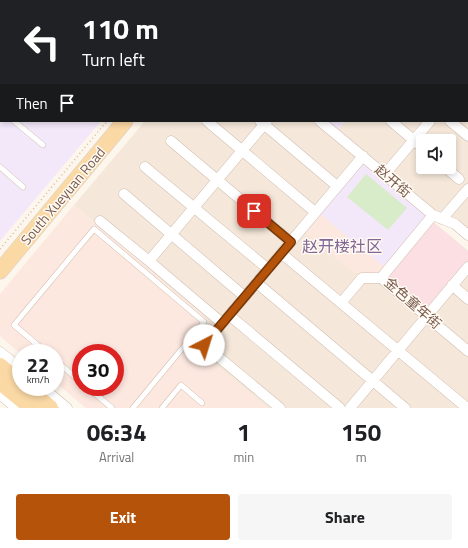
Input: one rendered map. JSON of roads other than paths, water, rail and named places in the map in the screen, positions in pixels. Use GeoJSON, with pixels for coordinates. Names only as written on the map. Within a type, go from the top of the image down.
{"type":"FeatureCollection","features":[{"type":"Feature","properties":{"kind":"main road","name":"South Xueyuan Road"},"geometry":{"type":"LineString","coordinates":[[0,271],[124,122]]}},
{"type":"Feature","properties":{"kind":"main road"},"geometry":{"type":"LineString","coordinates":[[0,366],[12,376]]}},
{"type":"Feature","properties":{"kind":"main road"},"geometry":{"type":"LineString","coordinates":[[0,382],[32,408]]}},
{"type":"Feature","properties":{"kind":"main road"},"geometry":{"type":"LineString","coordinates":[[36,396],[50,408]]}},
{"type":"Feature","properties":{"kind":"street"},"geometry":{"type":"LineString","coordinates":[[208,122],[316,212]]}},
{"type":"Feature","properties":{"kind":"street"},"geometry":{"type":"LineString","coordinates":[[149,261],[242,151],[264,122],[337,186]]}},
{"type":"Feature","properties":{"kind":"street","name":"赵开街"},"geometry":{"type":"LineString","coordinates":[[321,122],[438,217],[455,224],[468,235]]}},
{"type":"Feature","properties":{"kind":"street"},"geometry":{"type":"LineString","coordinates":[[392,122],[414,140]]}},
{"type":"Feature","properties":{"kind":"street"},"geometry":{"type":"LineString","coordinates":[[385,174],[429,122]]}},
{"type":"Feature","properties":{"kind":"street"},"geometry":{"type":"LineString","coordinates":[[451,122],[468,136]]}},
{"type":"Feature","properties":{"kind":"street"},"geometry":{"type":"LineString","coordinates":[[171,141],[291,242]]}},
{"type":"Feature","properties":{"kind":"street"},"geometry":{"type":"LineString","coordinates":[[280,408],[204,345],[363,156]]}},
{"type":"Feature","properties":{"kind":"street"},"geometry":{"type":"LineString","coordinates":[[145,167],[268,269]]}},
{"type":"Feature","properties":{"kind":"street"},"geometry":{"type":"LineString","coordinates":[[453,174],[459,179]]}},
{"type":"Feature","properties":{"kind":"street","name":"金色童年街"},"geometry":{"type":"LineString","coordinates":[[468,189],[438,217],[381,278],[468,351]]}},
{"type":"Feature","properties":{"kind":"street"},"geometry":{"type":"LineString","coordinates":[[124,194],[245,297]]}},
{"type":"Feature","properties":{"kind":"street"},"geometry":{"type":"LineString","coordinates":[[100,221],[222,323]]}},
{"type":"Feature","properties":{"kind":"street"},"geometry":{"type":"LineString","coordinates":[[282,253],[467,408]]}},
{"type":"Feature","properties":{"kind":"street"},"geometry":{"type":"LineString","coordinates":[[350,408],[468,267]]}},
{"type":"Feature","properties":{"kind":"street"},"geometry":{"type":"LineString","coordinates":[[341,303],[362,278],[381,278]]}},
{"type":"Feature","properties":{"kind":"street"},"geometry":{"type":"LineString","coordinates":[[256,282],[405,408]]}},
{"type":"Feature","properties":{"kind":"street"},"geometry":{"type":"LineString","coordinates":[[452,285],[468,299]]}},
{"type":"Feature","properties":{"kind":"street"},"geometry":{"type":"LineString","coordinates":[[229,315],[340,408]]}},
{"type":"Feature","properties":{"kind":"street"},"geometry":{"type":"LineString","coordinates":[[0,352],[12,362]]}},
{"type":"Feature","properties":{"kind":"street"},"geometry":{"type":"LineString","coordinates":[[0,394],[16,408]]}},
{"type":"Feature","properties":{"kind":"street"},"geometry":{"type":"LineString","coordinates":[[53,396],[67,408]]}},
{"type":"Feature","properties":{"kind":"lane"},"geometry":{"type":"LineString","coordinates":[[15,122],[43,145]]}},
{"type":"Feature","properties":{"kind":"lane"},"geometry":{"type":"LineString","coordinates":[[0,167],[23,187]]}},
{"type":"Feature","properties":{"kind":"lane"},"geometry":{"type":"LineString","coordinates":[[36,344],[14,325],[94,229],[204,322],[133,408]]}},
{"type":"Feature","properties":{"kind":"lane"},"geometry":{"type":"LineString","coordinates":[[64,368],[72,374]]}},
{"type":"Feature","properties":{"kind":"lane"},"geometry":{"type":"LineString","coordinates":[[162,408],[181,385],[202,403]]}},
{"type":"Feature","properties":{"kind":"lane"},"geometry":{"type":"LineString","coordinates":[[98,396],[112,408]]}},
{"type":"Feature","properties":{"kind":"district","name":"赵开楼社区"},"geometry":{"type":"Point","coordinates":[342,246]}}]}
